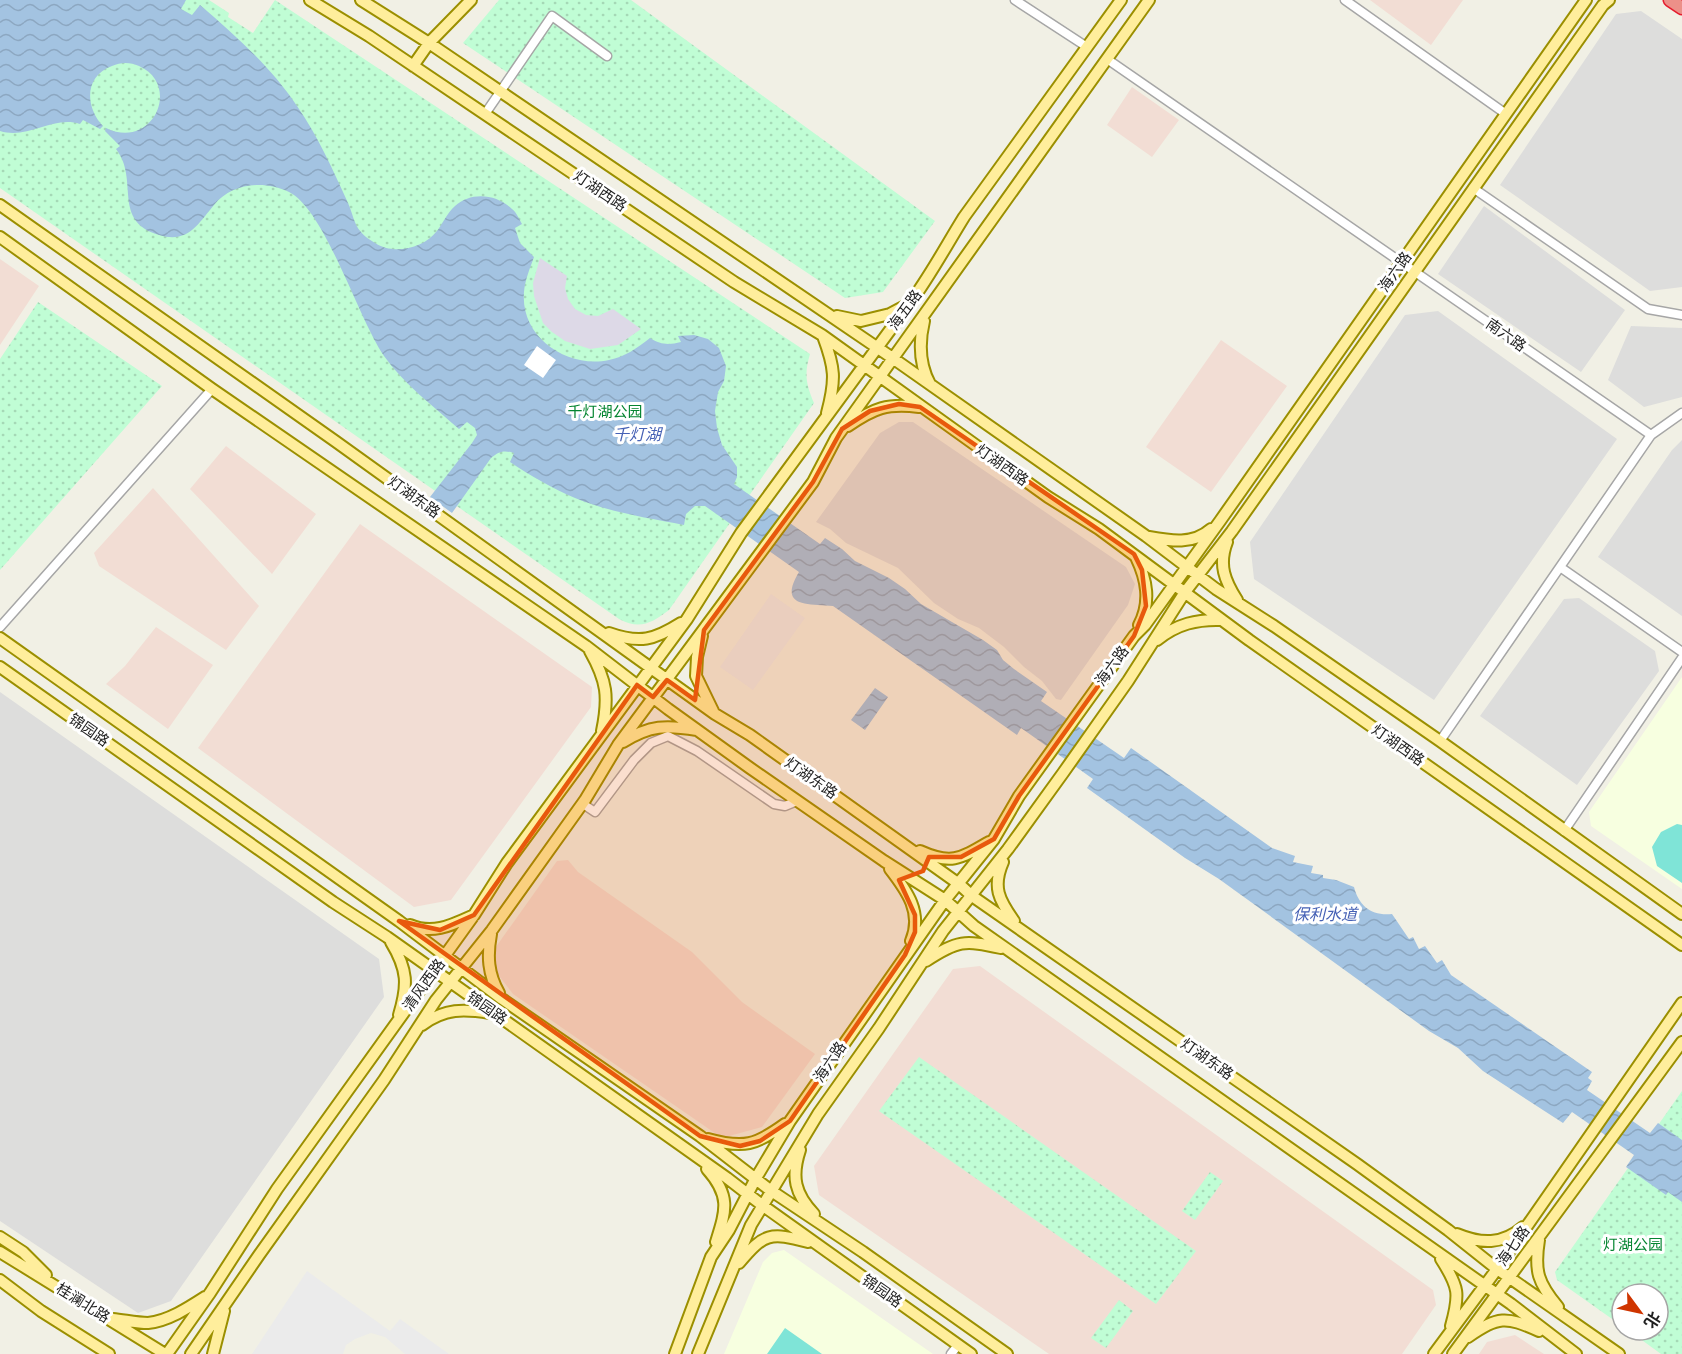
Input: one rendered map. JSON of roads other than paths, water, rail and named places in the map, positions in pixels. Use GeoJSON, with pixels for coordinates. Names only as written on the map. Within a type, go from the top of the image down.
{"type":"FeatureCollection","features":[{"type":"Feature","properties":{"kind":"main road","name":"灯湖西路"},"geometry":{"type":"LineString","coordinates":[[310,0],[413,66],[734,282],[822,335],[920,407],[1048,497],[1099,529],[1222,620],[1682,945]]}},
{"type":"Feature","properties":{"kind":"main road","name":"灯湖西路"},"geometry":{"type":"LineString","coordinates":[[362,0],[429,43],[894,359],[1146,536],[1216,589],[1237,601],[1440,741],[1682,914]]}},
{"type":"Feature","properties":{"kind":"main road"},"geometry":{"type":"LineString","coordinates":[[413,66],[429,43],[471,0]]}},
{"type":"Feature","properties":{"kind":"main road","name":"海五路"},"geometry":{"type":"LineString","coordinates":[[687,619],[741,533],[910,303],[964,217],[1120,0]]}},
{"type":"Feature","properties":{"kind":"main road","name":"清风西路"},"geometry":{"type":"LineString","coordinates":[[191,1354],[384,1080],[449,982],[492,930],[583,804],[618,746],[653,697],[668,680],[813,482],[842,429],[1149,0]]}},
{"type":"Feature","properties":{"kind":"main road","name":"海六路"},"geometry":{"type":"LineString","coordinates":[[675,1354],[711,1257],[729,1230],[790,1120],[905,955],[994,839],[1019,796],[1220,521],[1586,0]]}},
{"type":"Feature","properties":{"kind":"main road","name":"海六路"},"geometry":{"type":"LineString","coordinates":[[698,1354],[731,1272],[762,1205],[805,1135],[921,964],[1063,774],[1128,681],[1185,592],[1232,531],[1605,2]]}},
{"type":"Feature","properties":{"kind":"main road","name":"灯湖东路"},"geometry":{"type":"LineString","coordinates":[[0,205],[599,629],[715,714],[750,735],[959,884],[972,896],[1448,1230],[1497,1269],[1619,1354]]}},
{"type":"Feature","properties":{"kind":"main road","name":"灯湖东路"},"geometry":{"type":"LineString","coordinates":[[0,237],[212,389],[586,646],[797,801],[945,900],[958,913],[1006,949],[1496,1294],[1576,1354]]}},
{"type":"Feature","properties":{"kind":"main road"},"geometry":{"type":"LineString","coordinates":[[830,315],[861,321],[890,314],[910,303]]}},
{"type":"Feature","properties":{"kind":"main road"},"geometry":{"type":"LineString","coordinates":[[925,315],[921,335],[921,354],[925,375],[932,387]]}},
{"type":"Feature","properties":{"kind":"main road"},"geometry":{"type":"LineString","coordinates":[[822,335],[834,372],[833,390],[825,419]]}},
{"type":"Feature","properties":{"kind":"main road"},"geometry":{"type":"LineString","coordinates":[[842,429],[870,411],[882,407],[899,404],[920,407]]}},
{"type":"Feature","properties":{"kind":"main road"},"geometry":{"type":"LineString","coordinates":[[1146,536],[1175,542],[1191,539],[1205,534],[1220,521]]}},
{"type":"Feature","properties":{"kind":"main road"},"geometry":{"type":"LineString","coordinates":[[1232,531],[1223,551],[1222,561],[1223,574],[1237,601]]}},
{"type":"Feature","properties":{"kind":"main road"},"geometry":{"type":"LineString","coordinates":[[1134,554],[1146,579],[1147,591],[1144,613],[1134,636]]}},
{"type":"Feature","properties":{"kind":"main road"},"geometry":{"type":"LineString","coordinates":[[599,629],[629,640],[644,639],[669,630],[687,619]]}},
{"type":"Feature","properties":{"kind":"main road","name":"清风西路"},"geometry":{"type":"LineString","coordinates":[[166,1354],[210,1293],[277,1189],[474,915],[507,863],[687,619]]}},
{"type":"Feature","properties":{"kind":"main road"},"geometry":{"type":"LineString","coordinates":[[1149,645],[1169,630],[1184,624],[1194,621],[1222,620]]}},
{"type":"Feature","properties":{"kind":"main road"},"geometry":{"type":"LineString","coordinates":[[704,630],[697,657],[696,676],[715,714]]}},
{"type":"Feature","properties":{"kind":"main road"},"geometry":{"type":"LineString","coordinates":[[0,638],[399,921],[427,930],[440,930],[474,915]]}},
{"type":"Feature","properties":{"kind":"main road"},"geometry":{"type":"LineString","coordinates":[[586,646],[601,670],[605,688],[607,706],[602,734]]}},
{"type":"Feature","properties":{"kind":"main road","name":"锦园路"},"geometry":{"type":"LineString","coordinates":[[0,667],[748,1193],[955,1350],[971,1354]]}},
{"type":"Feature","properties":{"kind":"main road"},"geometry":{"type":"LineString","coordinates":[[618,746],[638,733],[652,728],[675,726],[701,731]]}},
{"type":"Feature","properties":{"kind":"main road"},"geometry":{"type":"LineString","coordinates":[[899,841],[936,858],[949,860],[961,857],[994,839]]}},
{"type":"Feature","properties":{"kind":"main road"},"geometry":{"type":"LineString","coordinates":[[1008,849],[998,872],[996,886],[1000,899],[1019,929]]}},
{"type":"Feature","properties":{"kind":"main road"},"geometry":{"type":"LineString","coordinates":[[909,877],[923,871],[923,860]]}},
{"type":"Feature","properties":{"kind":"main road"},"geometry":{"type":"LineString","coordinates":[[884,861],[912,902],[915,932],[905,955]]}},
{"type":"Feature","properties":{"kind":"main road","name":"锦园路"},"geometry":{"type":"LineString","coordinates":[[399,921],[444,957],[700,1136],[770,1190],[1007,1354]]}},
{"type":"Feature","properties":{"kind":"main road"},"geometry":{"type":"LineString","coordinates":[[492,930],[488,949],[489,969],[502,999]]}},
{"type":"Feature","properties":{"kind":"main road"},"geometry":{"type":"LineString","coordinates":[[387,937],[398,954],[407,979],[397,1023]]}},
{"type":"Feature","properties":{"kind":"main road"},"geometry":{"type":"LineString","coordinates":[[921,964],[948,946],[962,942],[1006,949]]}},
{"type":"Feature","properties":{"kind":"main road","name":"海七路"},"geometry":{"type":"LineString","coordinates":[[1434,1354],[1497,1269],[1682,1003]]}},
{"type":"Feature","properties":{"kind":"main road"},"geometry":{"type":"LineString","coordinates":[[415,1031],[428,1020],[461,1009],[495,1014]]}},
{"type":"Feature","properties":{"kind":"main road"},"geometry":{"type":"LineString","coordinates":[[1453,1354],[1682,1042]]}},
{"type":"Feature","properties":{"kind":"main road"},"geometry":{"type":"LineString","coordinates":[[700,1136],[725,1144],[750,1144],[759,1141],[790,1120]]}},
{"type":"Feature","properties":{"kind":"main road"},"geometry":{"type":"LineString","coordinates":[[805,1135],[795,1173],[796,1188],[802,1202],[827,1228]]}},
{"type":"Feature","properties":{"kind":"main road"},"geometry":{"type":"LineString","coordinates":[[690,1152],[717,1180],[725,1200],[725,1215],[711,1257]]}},
{"type":"Feature","properties":{"kind":"main road"},"geometry":{"type":"LineString","coordinates":[[1448,1230],[1468,1238],[1491,1242],[1509,1236],[1532,1219]]}},
{"type":"Feature","properties":{"kind":"main road"},"geometry":{"type":"LineString","coordinates":[[731,1272],[752,1248],[762,1240],[774,1235],[817,1244]]}},
{"type":"Feature","properties":{"kind":"main road"},"geometry":{"type":"LineString","coordinates":[[0,1237],[23,1252],[59,1288]]}},
{"type":"Feature","properties":{"kind":"main road"},"geometry":{"type":"LineString","coordinates":[[1539,1238],[1538,1277],[1543,1289],[1566,1317]]}},
{"type":"Feature","properties":{"kind":"main road","name":"桂澜北路"},"geometry":{"type":"LineString","coordinates":[[0,1252],[166,1354]]}},
{"type":"Feature","properties":{"kind":"main road"},"geometry":{"type":"LineString","coordinates":[[1438,1254],[1450,1273],[1458,1294],[1449,1334]]}},
{"type":"Feature","properties":{"kind":"main road","name":"桂澜北路"},"geometry":{"type":"LineString","coordinates":[[0,1280],[42,1311],[109,1354]]}},
{"type":"Feature","properties":{"kind":"main road"},"geometry":{"type":"LineString","coordinates":[[0,1290],[42,1311]]}},
{"type":"Feature","properties":{"kind":"main road"},"geometry":{"type":"LineString","coordinates":[[108,1318],[145,1323],[158,1322],[184,1310],[210,1293]]}},
{"type":"Feature","properties":{"kind":"main road"},"geometry":{"type":"LineString","coordinates":[[213,1354],[226,1302]]}},
{"type":"Feature","properties":{"kind":"main road"},"geometry":{"type":"LineString","coordinates":[[1461,1343],[1485,1326],[1506,1320],[1516,1321],[1552,1337]]}},
{"type":"Feature","properties":{"kind":"main road"},"geometry":{"type":"LineString","coordinates":[[90,1342],[98,1354]]}},
{"type":"Feature","properties":{"kind":"street"},"geometry":{"type":"LineString","coordinates":[[1015,0],[1087,47]]}},
{"type":"Feature","properties":{"kind":"street"},"geometry":{"type":"LineString","coordinates":[[1345,0],[1506,114]]}},
{"type":"Feature","properties":{"kind":"street"},"geometry":{"type":"LineString","coordinates":[[485,114],[552,16],[607,56]]}},
{"type":"Feature","properties":{"kind":"street","name":"南六路"},"geometry":{"type":"LineString","coordinates":[[1107,59],[1651,435]]}},
{"type":"Feature","properties":{"kind":"street"},"geometry":{"type":"LineString","coordinates":[[1473,188],[1648,309],[1682,315]]}},
{"type":"Feature","properties":{"kind":"street"},"geometry":{"type":"LineString","coordinates":[[0,627],[212,389]]}},
{"type":"Feature","properties":{"kind":"street"},"geometry":{"type":"LineString","coordinates":[[1440,741],[1651,435],[1682,413]]}},
{"type":"Feature","properties":{"kind":"street"},"geometry":{"type":"LineString","coordinates":[[1560,567],[1682,652]]}},
{"type":"Feature","properties":{"kind":"street"},"geometry":{"type":"LineString","coordinates":[[1564,831],[1682,658]]}},
{"type":"Feature","properties":{"kind":"street"},"geometry":{"type":"LineString","coordinates":[[583,804],[595,812],[634,760],[651,743],[668,736],[697,751],[774,804],[785,806],[797,801]]}},
{"type":"Feature","properties":{"kind":"water","name":"千灯湖"},"geometry":{"type":"Polygon","coordinates":[[[0,0],[186,0],[181,9],[192,15],[200,5],[252,52],[287,92],[305,117],[318,141],[357,226],[371,241],[390,249],[416,246],[437,231],[461,201],[476,196],[499,200],[517,214],[522,224],[515,228],[520,243],[534,257],[524,292],[525,308],[538,336],[550,347],[563,355],[593,362],[620,357],[636,349],[650,338],[669,344],[681,342],[678,336],[694,335],[708,339],[719,348],[726,366],[715,411],[722,445],[737,467],[734,484],[820,544],[825,538],[855,561],[905,589],[921,604],[983,640],[997,650],[1003,660],[1014,669],[1047,692],[1041,701],[1124,758],[1131,748],[1272,848],[1295,856],[1293,862],[1313,866],[1311,873],[1323,875],[1323,878],[1354,887],[1359,900],[1372,911],[1392,914],[1409,939],[1413,937],[1419,949],[1425,946],[1437,963],[1442,960],[1451,975],[1592,1072],[1588,1078],[1592,1081],[1587,1090],[1650,1133],[1658,1123],[1682,1140],[1682,1202],[1668,1192],[1666,1195],[1626,1167],[1634,1155],[1572,1112],[1563,1123],[1483,1071],[1458,1048],[1429,1031],[1219,879],[1185,858],[1087,788],[1093,779],[1021,728],[1017,735],[833,606],[805,604],[793,598],[793,583],[799,572],[705,506],[695,506],[686,514],[684,525],[615,511],[575,498],[550,486],[510,462],[514,453],[504,451],[491,458],[452,513],[430,497],[472,443],[477,435],[475,428],[467,422],[459,429],[409,385],[384,356],[328,242],[302,203],[289,192],[279,188],[249,186],[239,188],[221,198],[197,225],[178,237],[159,235],[144,229],[135,220],[131,210],[123,161],[116,149],[120,146],[105,131],[106,128],[123,133],[137,131],[148,124],[156,113],[160,100],[159,87],[152,75],[139,66],[126,63],[112,66],[96,77],[90,93],[93,110],[103,126],[100,129],[83,120],[80,124],[60,123],[21,132],[0,131],[0,0]]]}},
{"type":"Feature","properties":{"kind":"water"},"geometry":{"type":"Polygon","coordinates":[[[875,688],[888,697],[865,730],[851,720],[875,688]]]}},
{"type":"Feature","properties":{"kind":"park label","name":"千灯湖公园"},"geometry":{"type":"Point","coordinates":[605,412]}},
{"type":"Feature","properties":{"kind":"park label","name":"灯湖公园"},"geometry":{"type":"Point","coordinates":[1633,1245]}},
{"type":"Feature","properties":{"kind":"water label","name":"保利水道"},"geometry":{"type":"Point","coordinates":[1325,914]}}]}
